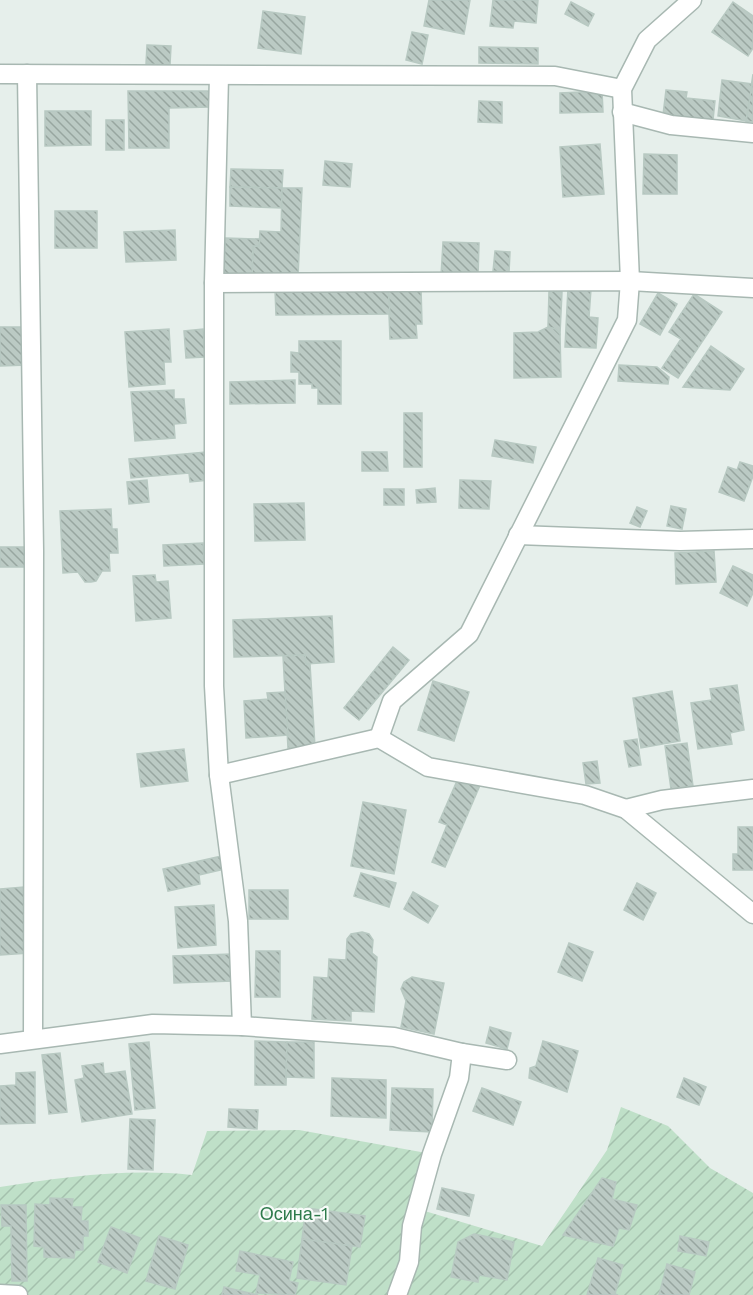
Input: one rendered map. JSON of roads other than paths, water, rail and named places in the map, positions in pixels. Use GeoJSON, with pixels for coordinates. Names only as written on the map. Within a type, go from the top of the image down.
{"type":"FeatureCollection","features":[{"type":"Feature","properties":{"kind":"street"},"geometry":{"type":"LineString","coordinates":[[379,738],[392,701],[469,634],[627,320],[630,281],[622,89],[647,40],[692,0]]}},
{"type":"Feature","properties":{"kind":"street"},"geometry":{"type":"LineString","coordinates":[[0,74],[555,76],[622,89]]}},
{"type":"Feature","properties":{"kind":"street"},"geometry":{"type":"LineString","coordinates":[[27,74],[34,551],[33,1039]]}},
{"type":"Feature","properties":{"kind":"street"},"geometry":{"type":"LineString","coordinates":[[219,76],[214,284],[214,675],[219,776],[238,921],[242,1026]]}},
{"type":"Feature","properties":{"kind":"street"},"geometry":{"type":"LineString","coordinates":[[622,112],[671,124],[753,133]]}},
{"type":"Feature","properties":{"kind":"street"},"geometry":{"type":"LineString","coordinates":[[214,284],[630,281],[753,288]]}},
{"type":"Feature","properties":{"kind":"street"},"geometry":{"type":"LineString","coordinates":[[518,535],[680,541],[753,539]]}},
{"type":"Feature","properties":{"kind":"street"},"geometry":{"type":"LineString","coordinates":[[219,776],[379,738],[428,766],[585,795],[626,809],[753,914]]}},
{"type":"Feature","properties":{"kind":"street"},"geometry":{"type":"LineString","coordinates":[[626,809],[662,800],[753,789]]}},
{"type":"Feature","properties":{"kind":"street"},"geometry":{"type":"LineString","coordinates":[[0,1044],[153,1024],[242,1026],[394,1038],[507,1060]]}},
{"type":"Feature","properties":{"kind":"street"},"geometry":{"type":"LineString","coordinates":[[397,1295],[409,1262],[412,1226],[434,1147],[459,1078],[462,1053]]}},
{"type":"Feature","properties":{"kind":"street"},"geometry":{"type":"LineString","coordinates":[[0,1294],[18,1295]]}},
{"type":"Feature","properties":{"kind":"park label","name":"Осина-1"},"geometry":{"type":"Point","coordinates":[294,1213]}}]}
